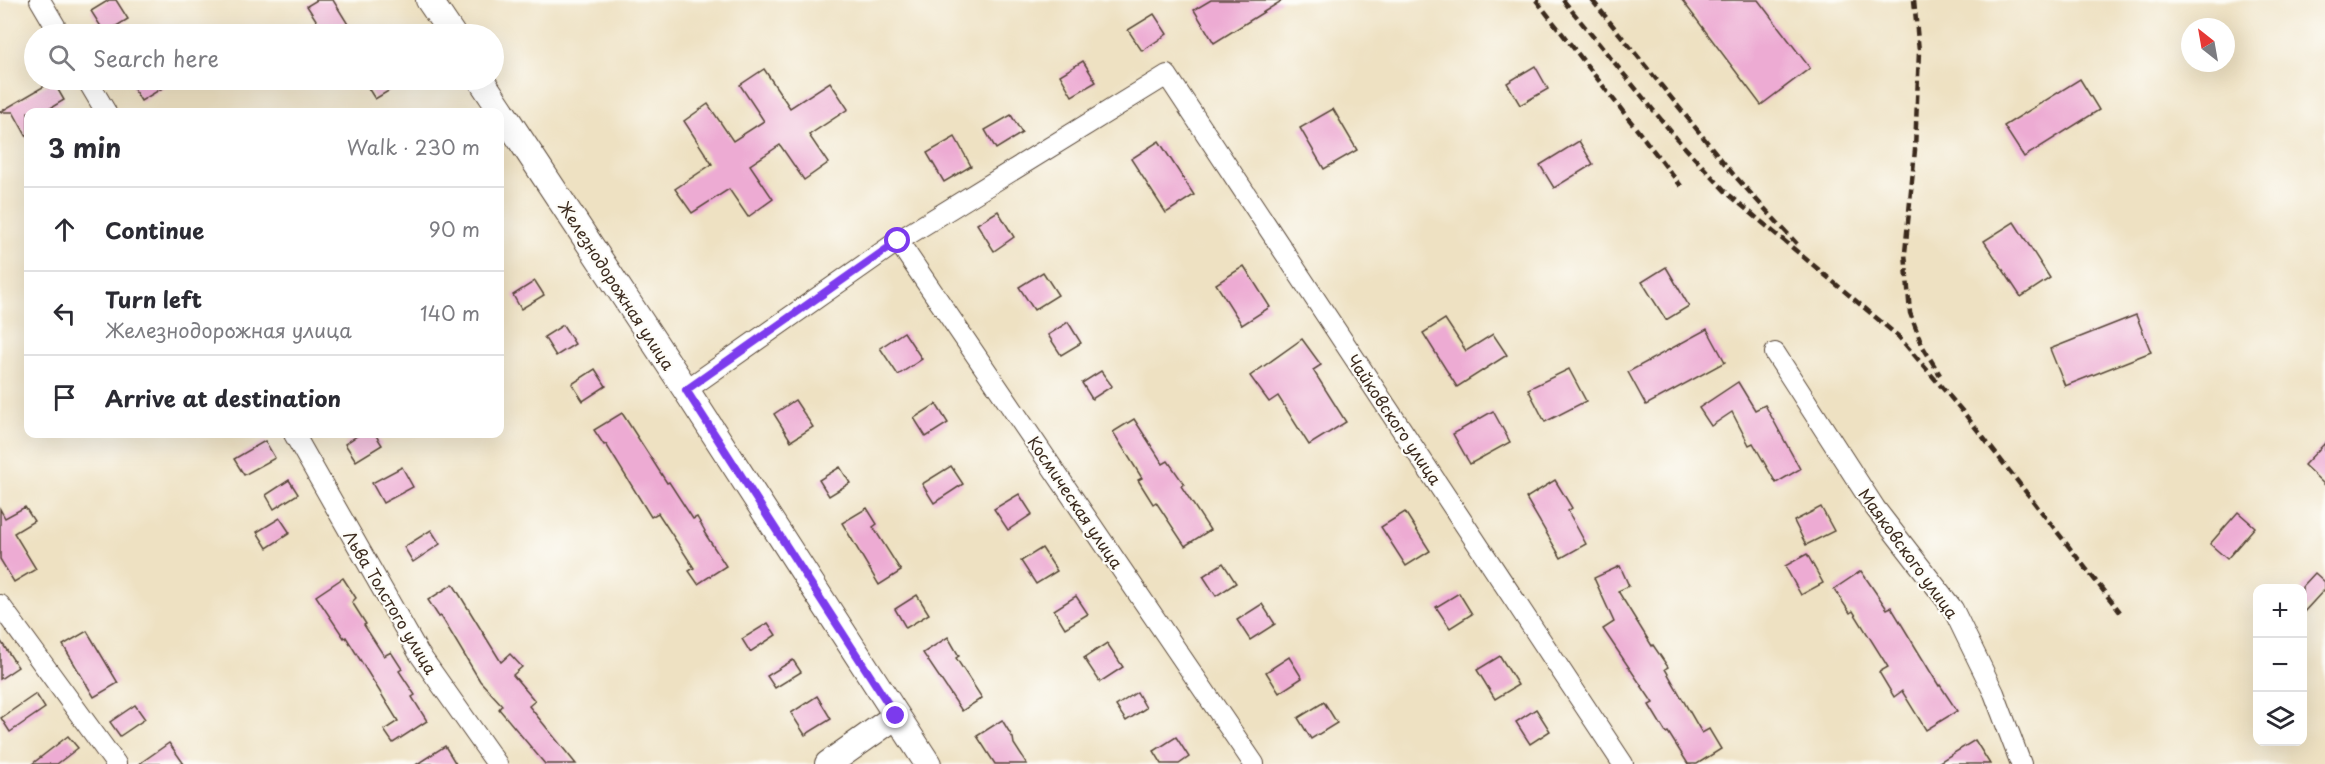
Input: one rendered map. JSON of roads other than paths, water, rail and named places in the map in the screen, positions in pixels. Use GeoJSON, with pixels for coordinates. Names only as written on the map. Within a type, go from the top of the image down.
{"type":"FeatureCollection","features":[{"type":"Feature","properties":{"kind":"street"},"geometry":{"type":"LineString","coordinates":[[40,0],[54,24]]}},
{"type":"Feature","properties":{"kind":"street"},"geometry":{"type":"LineString","coordinates":[[429,0],[445,24]]}},
{"type":"Feature","properties":{"kind":"street","name":"Чайковского улица"},"geometry":{"type":"LineString","coordinates":[[898,241],[1167,75],[1623,764]]}},
{"type":"Feature","properties":{"kind":"street"},"geometry":{"type":"LineString","coordinates":[[93,90],[104,108]]}},
{"type":"Feature","properties":{"kind":"street","name":"Железнодорожная улица"},"geometry":{"type":"LineString","coordinates":[[488,90],[500,108]]}},
{"type":"Feature","properties":{"kind":"street","name":"Железнодорожная улица"},"geometry":{"type":"LineString","coordinates":[[504,115],[686,390],[928,764]]}},
{"type":"Feature","properties":{"kind":"street"},"geometry":{"type":"LineString","coordinates":[[686,390],[898,241]]}},
{"type":"Feature","properties":{"kind":"street","name":"Космическая улица"},"geometry":{"type":"LineString","coordinates":[[898,241],[1254,764]]}},
{"type":"Feature","properties":{"kind":"street","name":"Маяковского улица"},"geometry":{"type":"LineString","coordinates":[[1775,353],[1875,508],[1953,609],[1994,693],[2021,764]]}},
{"type":"Feature","properties":{"kind":"street","name":"Льва Толстого улица"},"geometry":{"type":"LineString","coordinates":[[296,438],[418,652],[497,764]]}},
{"type":"Feature","properties":{"kind":"street"},"geometry":{"type":"LineString","coordinates":[[0,605],[116,764]]}},
{"type":"Feature","properties":{"kind":"street"},"geometry":{"type":"LineString","coordinates":[[828,764],[896,716]]}},
{"type":"Feature","properties":{"kind":"railway"},"geometry":{"type":"LineString","coordinates":[[1536,0],[1681,186]]}},
{"type":"Feature","properties":{"kind":"railway"},"geometry":{"type":"LineString","coordinates":[[1563,0],[1677,139],[1727,193],[1898,336],[1964,413],[2120,612]]}},
{"type":"Feature","properties":{"kind":"railway"},"geometry":{"type":"LineString","coordinates":[[1592,0],[1733,174],[1797,244]]}},
{"type":"Feature","properties":{"kind":"railway"},"geometry":{"type":"LineString","coordinates":[[1914,0],[1919,51],[1915,150],[1905,253],[1910,313],[1923,347],[1940,375]]}}]}
